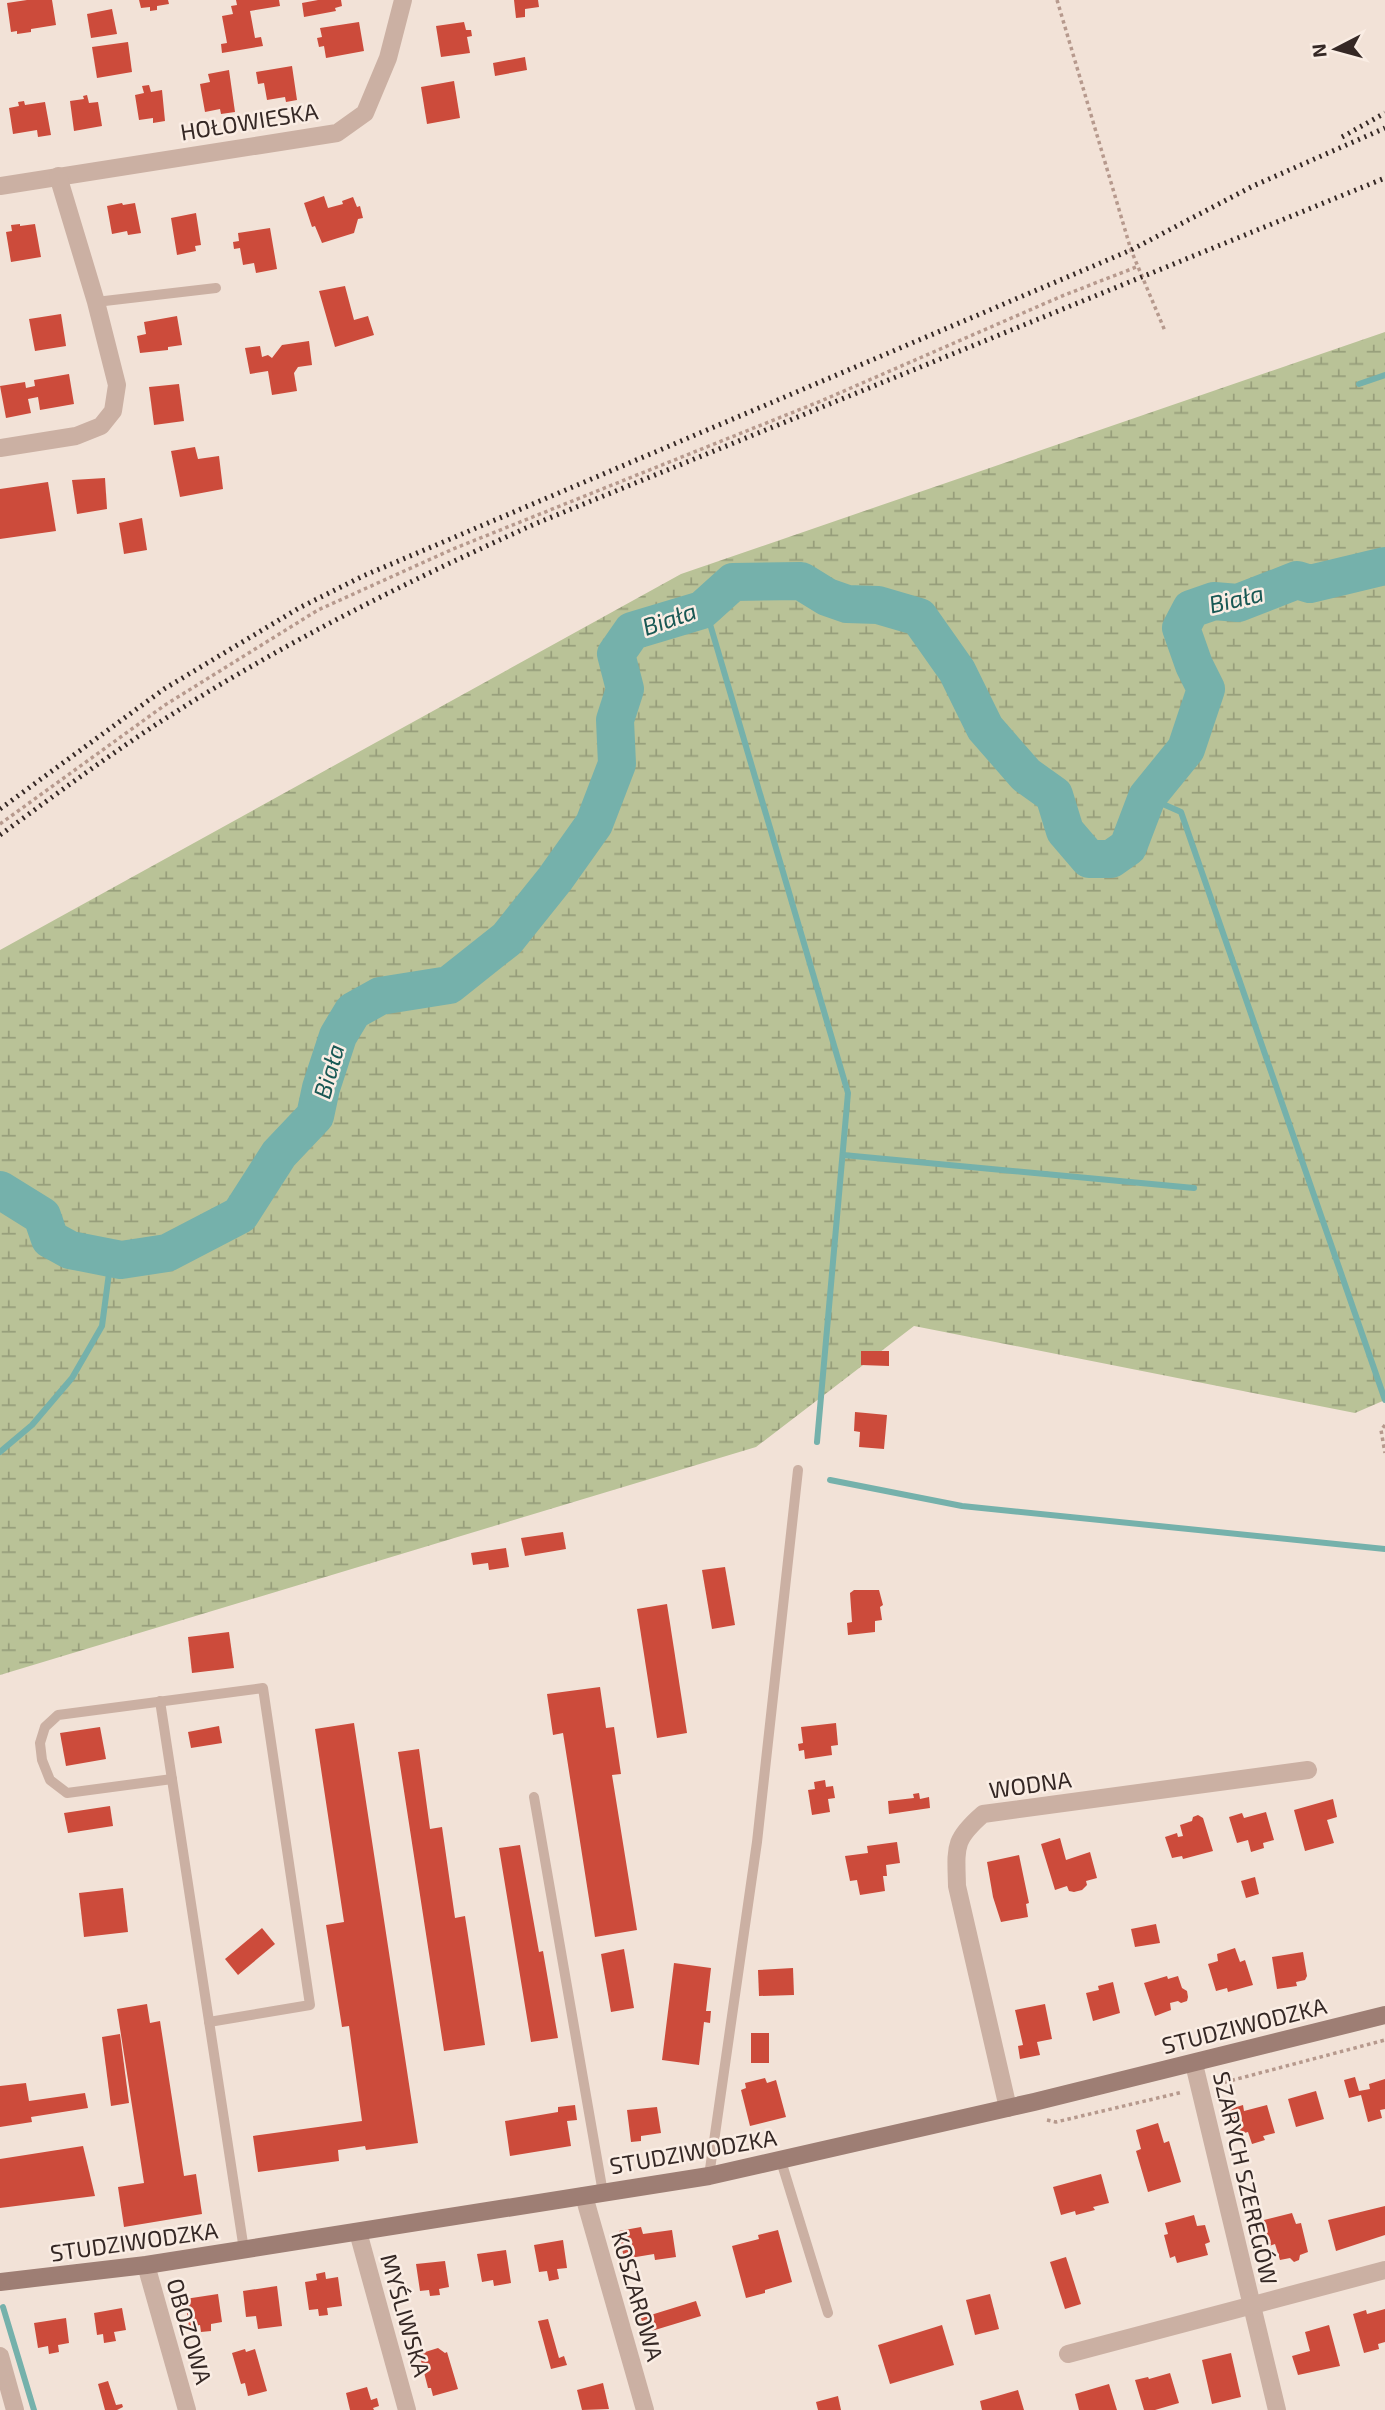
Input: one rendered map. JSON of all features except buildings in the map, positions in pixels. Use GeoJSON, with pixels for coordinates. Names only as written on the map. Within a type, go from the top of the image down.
{"type":"FeatureCollection","features":[{"type":"Feature","properties":{"kind":"street","name":"HOŁOWIESKA"},"geometry":{"type":"LineString","coordinates":[[0,186],[337,133],[365,113],[388,58],[403,0]]}},
{"type":"Feature","properties":{"kind":"street"},"geometry":{"type":"LineString","coordinates":[[0,448],[76,436],[101,426],[113,411],[117,385],[96,302],[58,176]]}},
{"type":"Feature","properties":{"kind":"street","name":"WODNA"},"geometry":{"type":"LineString","coordinates":[[1008,2108],[957,1886],[956,1854],[963,1831],[983,1814],[1308,1770]]}},
{"type":"Feature","properties":{"kind":"street","name":"STUDZIWODZKA"},"geometry":{"type":"LineString","coordinates":[[0,2282],[146,2265],[709,2176],[1194,2064],[1385,2015]]}},
{"type":"Feature","properties":{"kind":"street","name":"SZARYCH SZEREGÓW"},"geometry":{"type":"LineString","coordinates":[[1194,2064],[1251,2305]]}},
{"type":"Feature","properties":{"kind":"street","name":"KOSZAROWA"},"geometry":{"type":"LineString","coordinates":[[584,2196],[645,2410]]}},
{"type":"Feature","properties":{"kind":"street","name":"MYŚLIWSKA"},"geometry":{"type":"LineString","coordinates":[[358,2232],[407,2410]]}},
{"type":"Feature","properties":{"kind":"street","name":"OBOZOWA"},"geometry":{"type":"LineString","coordinates":[[146,2265],[187,2410]]}},
{"type":"Feature","properties":{"kind":"street","name":"SZARYCH SZEREGÓW"},"geometry":{"type":"LineString","coordinates":[[1068,2354],[1385,2270]]}},
{"type":"Feature","properties":{"kind":"street"},"geometry":{"type":"LineString","coordinates":[[1251,2305],[1277,2410]]}},
{"type":"Feature","properties":{"kind":"street"},"geometry":{"type":"LineString","coordinates":[[0,2356],[15,2410]]}},
{"type":"Feature","properties":{"kind":"lane"},"geometry":{"type":"LineString","coordinates":[[96,302],[216,288]]}},
{"type":"Feature","properties":{"kind":"lane"},"geometry":{"type":"LineString","coordinates":[[709,2176],[757,1842],[798,1470]]}},
{"type":"Feature","properties":{"kind":"lane"},"geometry":{"type":"LineString","coordinates":[[172,1779],[67,1793],[50,1780],[42,1760],[40,1743],[45,1727],[58,1715],[262,1688],[310,2006],[209,2022]]}},
{"type":"Feature","properties":{"kind":"lane"},"geometry":{"type":"LineString","coordinates":[[160,1702],[244,2250]]}},
{"type":"Feature","properties":{"kind":"lane"},"geometry":{"type":"LineString","coordinates":[[534,1797],[603,2193]]}},
{"type":"Feature","properties":{"kind":"lane"},"geometry":{"type":"LineString","coordinates":[[781,2161],[828,2313]]}},
{"type":"Feature","properties":{"kind":"path"},"geometry":{"type":"LineString","coordinates":[[1057,0],[1131,250],[1165,331]]}},
{"type":"Feature","properties":{"kind":"path"},"geometry":{"type":"LineString","coordinates":[[0,824],[165,705],[318,610],[453,549],[795,411],[1139,265]]}},
{"type":"Feature","properties":{"kind":"path"},"geometry":{"type":"LineString","coordinates":[[1385,1425],[1381,1430],[1385,1453]]}},
{"type":"Feature","properties":{"kind":"green space"},"geometry":{"type":"Polygon","coordinates":[[[1385,332],[1385,1400],[1355,1413],[914,1326],[756,1447],[0,1675],[0,950],[681,574],[1385,332]]]}},
{"type":"Feature","properties":{"kind":"waterway"},"geometry":{"type":"LineString","coordinates":[[1359,384],[1385,375]]}},
{"type":"Feature","properties":{"kind":"waterway","name":"Biała"},"geometry":{"type":"LineString","coordinates":[[0,1190],[42,1216],[50,1239],[70,1250],[121,1260],[167,1253],[240,1215],[279,1154],[315,1116],[338,1036],[353,1011],[380,996],[449,985],[507,939],[594,824],[617,764],[615,720],[625,689],[616,654],[632,631],[702,610],[733,582],[801,581],[827,597],[847,604],[878,605],[919,617],[957,671],[985,728],[1026,775],[1054,795],[1065,831],[1089,859],[1111,859],[1128,847],[1147,797],[1186,749],[1206,689],[1181,628],[1191,609],[1214,601],[1238,603],[1297,580],[1310,584],[1385,566]]}},
{"type":"Feature","properties":{"kind":"waterway"},"geometry":{"type":"LineString","coordinates":[[705,607],[848,1093],[817,1442]]}},
{"type":"Feature","properties":{"kind":"waterway"},"geometry":{"type":"LineString","coordinates":[[1147,797],[1181,812],[1385,1400]]}},
{"type":"Feature","properties":{"kind":"waterway"},"geometry":{"type":"LineString","coordinates":[[843,1155],[1194,1188]]}},
{"type":"Feature","properties":{"kind":"waterway"},"geometry":{"type":"LineString","coordinates":[[0,1452],[32,1425],[72,1378],[102,1326],[111,1258]]}},
{"type":"Feature","properties":{"kind":"waterway"},"geometry":{"type":"LineString","coordinates":[[830,1480],[962,1506],[1385,1549]]}},
{"type":"Feature","properties":{"kind":"waterway"},"geometry":{"type":"LineString","coordinates":[[3,2307],[34,2410]]}},
{"type":"Feature","properties":{"kind":"railway"},"geometry":{"type":"LineString","coordinates":[[1342,137],[1385,113]]}},
{"type":"Feature","properties":{"kind":"railway"},"geometry":{"type":"LineString","coordinates":[[0,809],[164,689],[299,608],[363,576],[1131,250],[1253,186],[1385,128]]}},
{"type":"Feature","properties":{"kind":"railway"},"geometry":{"type":"LineString","coordinates":[[0,835],[86,772],[218,686],[352,611],[444,566],[537,523],[1385,178]]}}]}
